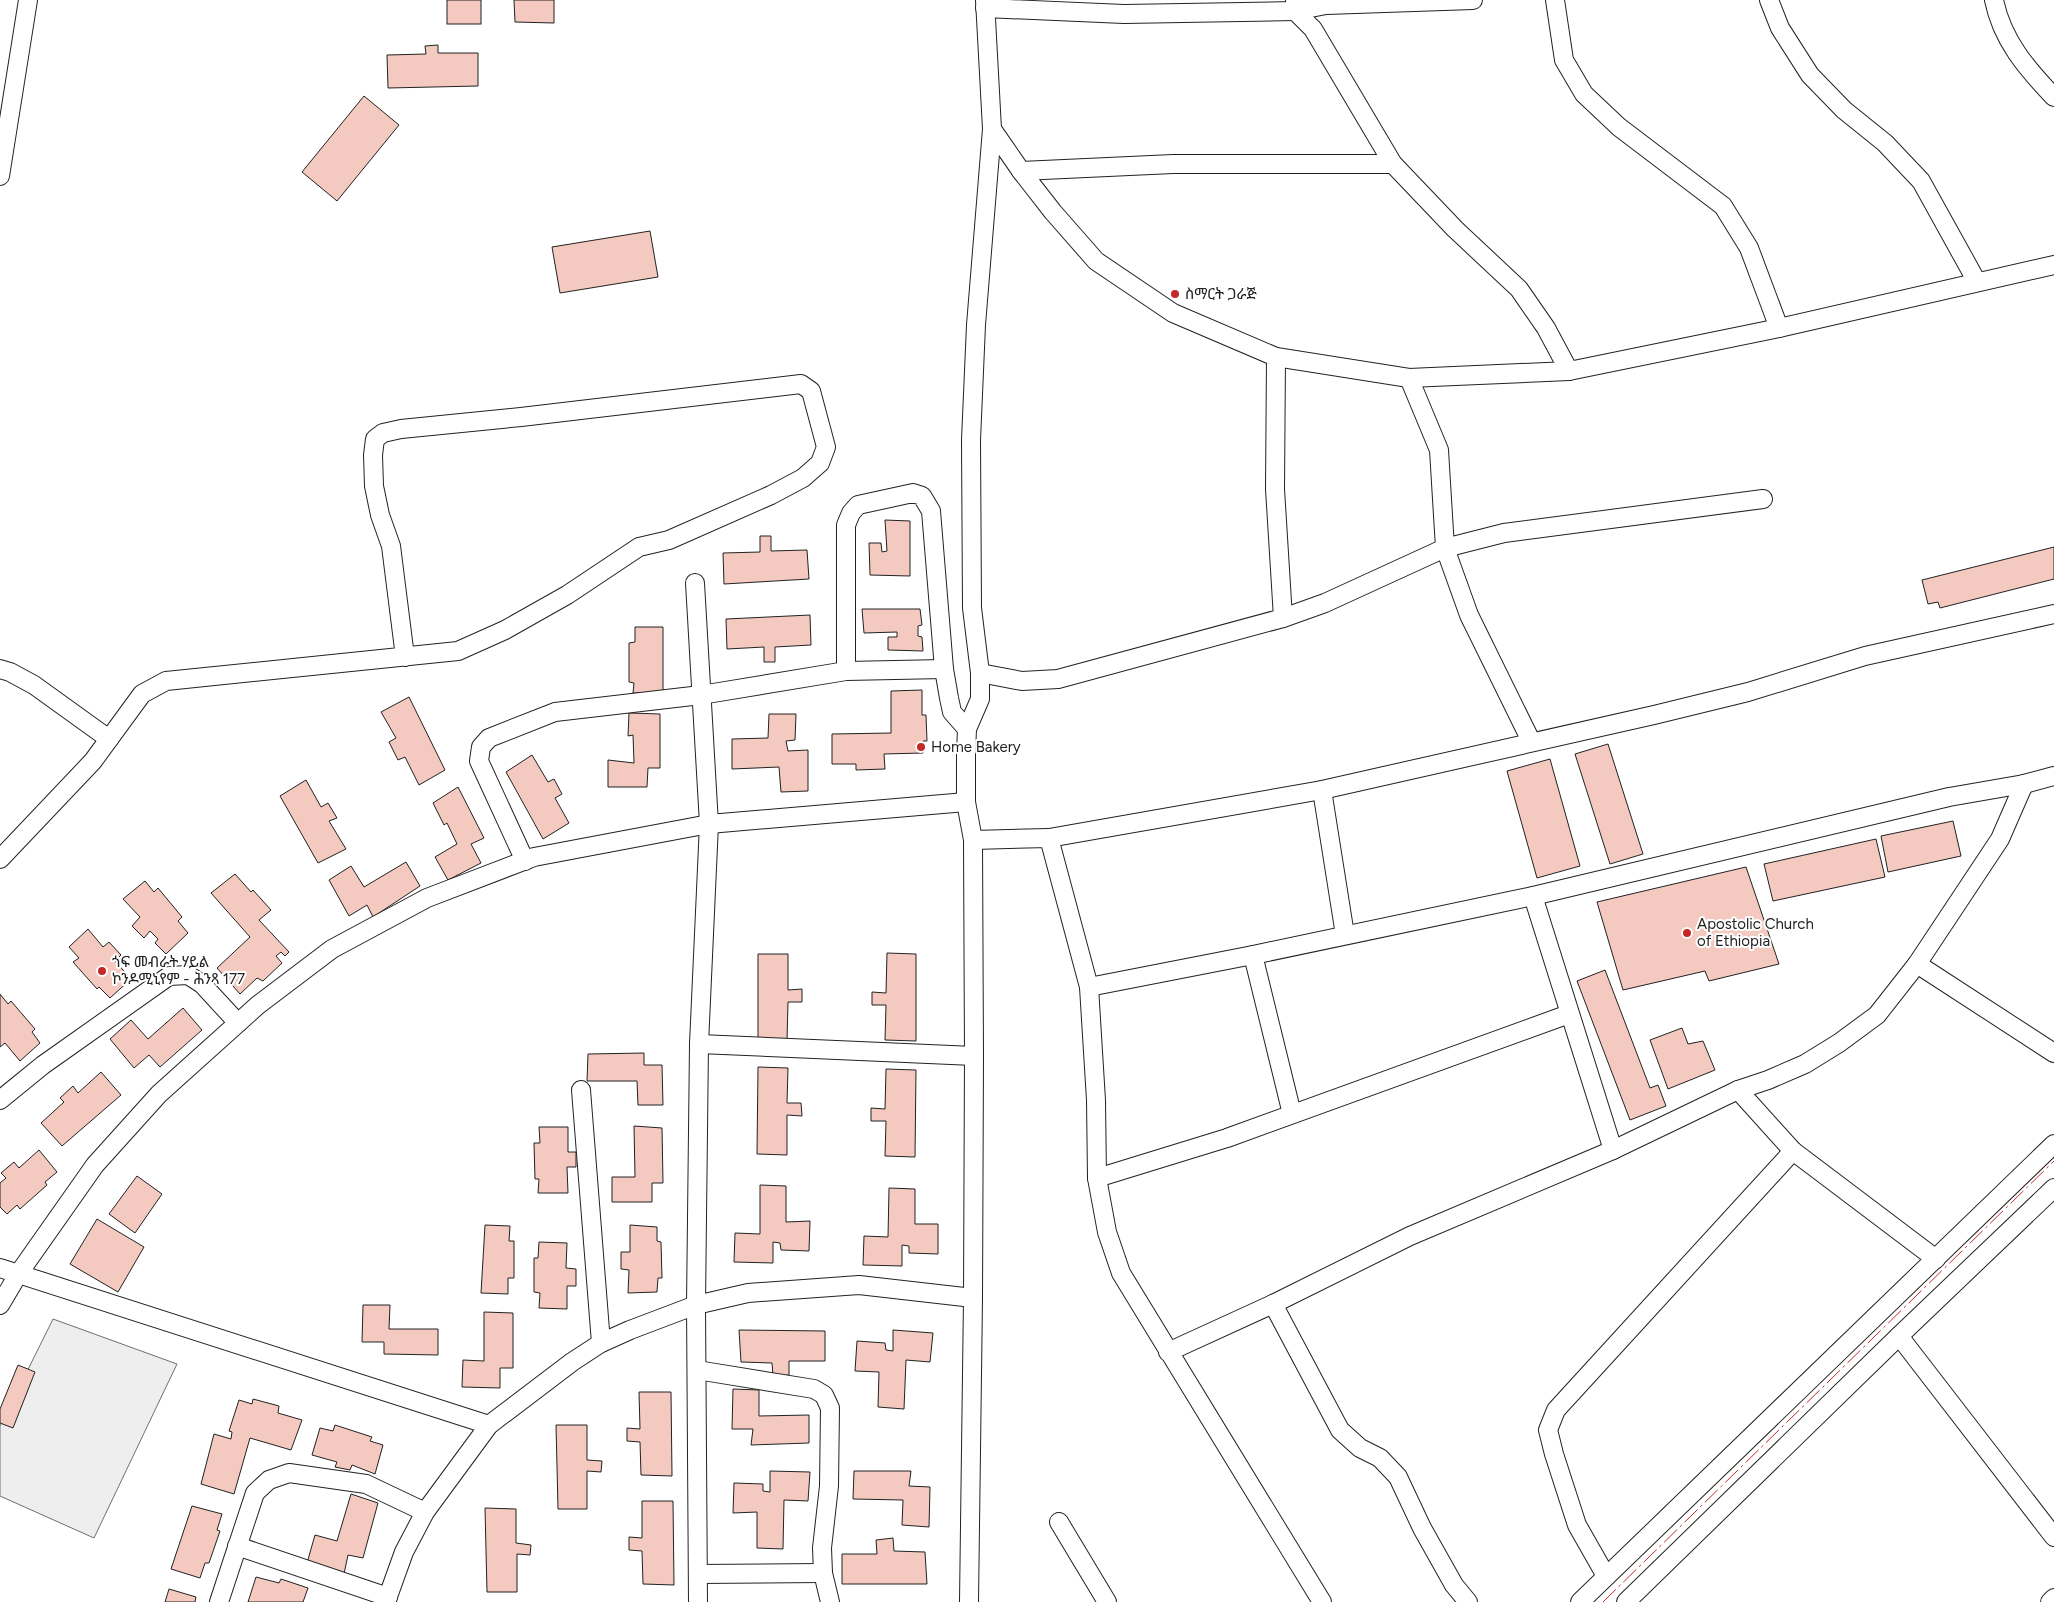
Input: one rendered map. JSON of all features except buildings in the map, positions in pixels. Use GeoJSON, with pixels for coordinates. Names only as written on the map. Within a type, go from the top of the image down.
{"type":"FeatureCollection","features":[{"type":"Feature","properties":{"kind":"street"},"geometry":{"type":"LineString","coordinates":[[0,176],[28,0]]}},
{"type":"Feature","properties":{"kind":"street"},"geometry":{"type":"LineString","coordinates":[[969,1602],[974,1298],[974,1056],[973,840],[966,802],[967,729],[980,699],[980,673],[972,608],[971,440],[976,325],[992,129],[985,4],[1124,14],[1473,0]]}},
{"type":"Feature","properties":{"kind":"street"},"geometry":{"type":"LineString","coordinates":[[1555,0],[1564,60],[1584,94],[1619,127],[1723,206],[1749,248],[1780,328]]}},
{"type":"Feature","properties":{"kind":"street"},"geometry":{"type":"LineString","coordinates":[[1769,0],[1780,28],[1810,75],[1844,110],[1885,143],[1921,181],[1977,282]]}},
{"type":"Feature","properties":{"kind":"street"},"geometry":{"type":"LineString","coordinates":[[1994,0],[1996,13],[2011,46],[2034,76],[2054,97]]}},
{"type":"Feature","properties":{"kind":"street"},"geometry":{"type":"LineString","coordinates":[[1295,6],[1313,29],[1393,164],[1519,289],[1546,328],[1569,371]]}},
{"type":"Feature","properties":{"kind":"street"},"geometry":{"type":"LineString","coordinates":[[992,129],[1021,171],[1053,212],[1096,261],[1173,313],[1276,357],[1409,378],[1569,371],[1780,328],[2054,265]]}},
{"type":"Feature","properties":{"kind":"street"},"geometry":{"type":"LineString","coordinates":[[1021,171],[1173,164],[1393,164]]}},
{"type":"Feature","properties":{"kind":"street"},"geometry":{"type":"LineString","coordinates":[[1276,357],[1275,489],[1283,618]]}},
{"type":"Feature","properties":{"kind":"street"},"geometry":{"type":"LineString","coordinates":[[1409,378],[1439,450],[1445,548],[1469,615],[1531,741]]}},
{"type":"Feature","properties":{"kind":"street"},"geometry":{"type":"LineString","coordinates":[[0,859],[93,761],[142,694],[166,681],[405,657],[458,651],[489,637],[567,595],[640,547],[669,540],[772,495],[803,478],[820,463],[826,447],[811,391],[801,384],[550,414],[401,429],[383,433],[375,439],[373,455],[374,486],[380,515],[391,546],[405,657]]}},
{"type":"Feature","properties":{"kind":"street"},"geometry":{"type":"LineString","coordinates":[[846,671],[846,525],[851,513],[858,505],[913,493],[922,496],[932,511],[944,669],[952,712],[967,729]]}},
{"type":"Feature","properties":{"kind":"street"},"geometry":{"type":"LineString","coordinates":[[980,673],[1022,681],[1058,679],[1283,618],[1325,603],[1445,548],[1504,533],[1763,499]]}},
{"type":"Feature","properties":{"kind":"street"},"geometry":{"type":"LineString","coordinates":[[695,583],[709,824],[699,1044],[696,1305],[698,1602]]}},
{"type":"Feature","properties":{"kind":"street"},"geometry":{"type":"LineString","coordinates":[[973,840],[1049,838],[1322,790],[1531,741],[1654,715],[1748,692],[1865,656],[2054,614]]}},
{"type":"Feature","properties":{"kind":"street"},"geometry":{"type":"LineString","coordinates":[[0,669],[10,672],[34,685],[109,739]]}},
{"type":"Feature","properties":{"kind":"street"},"geometry":{"type":"LineString","coordinates":[[525,861],[479,761],[481,747],[489,738],[556,712],[701,695],[846,671],[944,669]]}},
{"type":"Feature","properties":{"kind":"street"},"geometry":{"type":"LineString","coordinates":[[1089,987],[1253,955],[1533,896],[1949,797],[2024,784],[2054,776]]}},
{"type":"Feature","properties":{"kind":"street"},"geometry":{"type":"LineString","coordinates":[[1168,1352],[1274,1304],[1410,1236],[1613,1150],[1738,1090],[1768,1080],[1805,1064],[1839,1043],[1877,1015],[1917,964],[2000,839],[2024,784]]}},
{"type":"Feature","properties":{"kind":"street"},"geometry":{"type":"LineString","coordinates":[[1322,790],[1345,935]]}},
{"type":"Feature","properties":{"kind":"street"},"geometry":{"type":"LineString","coordinates":[[0,1305],[19,1273],[95,1165],[159,1094],[258,1005],[332,950],[427,898],[525,861],[709,824],[966,802]]}},
{"type":"Feature","properties":{"kind":"street"},"geometry":{"type":"LineString","coordinates":[[1049,838],[1089,987],[1096,1100],[1098,1178],[1107,1232],[1121,1273],[1316,1600]]}},
{"type":"Feature","properties":{"kind":"street"},"geometry":{"type":"LineString","coordinates":[[1533,896],[1613,1150]]}},
{"type":"Feature","properties":{"kind":"street"},"geometry":{"type":"LineString","coordinates":[[1253,955],[1292,1114]]}},
{"type":"Feature","properties":{"kind":"street"},"geometry":{"type":"LineString","coordinates":[[1917,964],[2054,1053]]}},
{"type":"Feature","properties":{"kind":"street"},"geometry":{"type":"LineString","coordinates":[[0,1100],[43,1064],[169,976],[188,975],[202,984],[238,1023]]}},
{"type":"Feature","properties":{"kind":"street"},"geometry":{"type":"LineString","coordinates":[[1098,1178],[1228,1138],[1569,1014]]}},
{"type":"Feature","properties":{"kind":"street"},"geometry":{"type":"LineString","coordinates":[[699,1044],[974,1056]]}},
{"type":"Feature","properties":{"kind":"street"},"geometry":{"type":"LineString","coordinates":[[581,1090],[601,1343]]}},
{"type":"Feature","properties":{"kind":"street"},"geometry":{"type":"LineString","coordinates":[[1738,1090],[1793,1151],[1936,1259]]}},
{"type":"Feature","properties":{"kind":"street"},"geometry":{"type":"LineString","coordinates":[[1580,1602],[2054,1144]]}},
{"type":"Feature","properties":{"kind":"street"},"geometry":{"type":"LineString","coordinates":[[1606,1576],[1577,1525],[1554,1454],[1548,1430],[1556,1410],[1793,1151]]}},
{"type":"Feature","properties":{"kind":"street"},"geometry":{"type":"LineString","coordinates":[[1626,1602],[2054,1188]]}},
{"type":"Feature","properties":{"kind":"street"},"geometry":{"type":"LineString","coordinates":[[0,1268],[489,1425]]}},
{"type":"Feature","properties":{"kind":"street"},"geometry":{"type":"LineString","coordinates":[[237,1546],[387,1599],[404,1552],[426,1512],[489,1425],[572,1362],[601,1343],[696,1305],[748,1293],[859,1284],[974,1298]]}},
{"type":"Feature","properties":{"kind":"street"},"geometry":{"type":"LineString","coordinates":[[1274,1304],[1340,1430],[1360,1448],[1380,1458],[1398,1477],[1422,1528],[1454,1585],[1468,1602]]}},
{"type":"Feature","properties":{"kind":"street"},"geometry":{"type":"LineString","coordinates":[[1899,1336],[2054,1537]]}},
{"type":"Feature","properties":{"kind":"street"},"geometry":{"type":"LineString","coordinates":[[697,1370],[814,1389],[824,1396],[830,1408],[829,1486],[822,1548],[824,1573],[830,1602]]}},
{"type":"Feature","properties":{"kind":"street"},"geometry":{"type":"LineString","coordinates":[[218,1602],[255,1493],[269,1480],[289,1472],[366,1484],[426,1512]]}},
{"type":"Feature","properties":{"kind":"street"},"geometry":{"type":"LineString","coordinates":[[1059,1522],[1107,1602]]}},
{"type":"Feature","properties":{"kind":"street"},"geometry":{"type":"LineString","coordinates":[[698,1574],[824,1573]]}},
{"type":"Feature","properties":{"kind":"street"},"geometry":{"type":"LineString","coordinates":[[2050,1602],[2054,1598]]}},
{"type":"Feature","properties":{"kind":"shaded area"},"geometry":{"type":"Polygon","coordinates":[[[53,1319],[177,1364],[94,1538],[0,1496],[0,1426],[53,1319]]]}},
{"type":"Feature","properties":{"kind":"power"},"geometry":{"type":"LineString","coordinates":[[1603,1602],[2054,1161]]}},
{"type":"Feature","properties":{"kind":"place","name":"ስማርት ጋራጅ"},"geometry":{"type":"Point","coordinates":[1175,294]}},
{"type":"Feature","properties":{"kind":"place","name":"Home Bakery"},"geometry":{"type":"Point","coordinates":[921,747]}},
{"type":"Feature","properties":{"kind":"place","name":"Apostolic Church of Ethiopia"},"geometry":{"type":"Point","coordinates":[1687,933]}},
{"type":"Feature","properties":{"kind":"place","name":"ጎፍ መብራት ሃይል ኮንዶሚኒየም - ሕንጻ 177"},"geometry":{"type":"Point","coordinates":[102,971]}}]}
